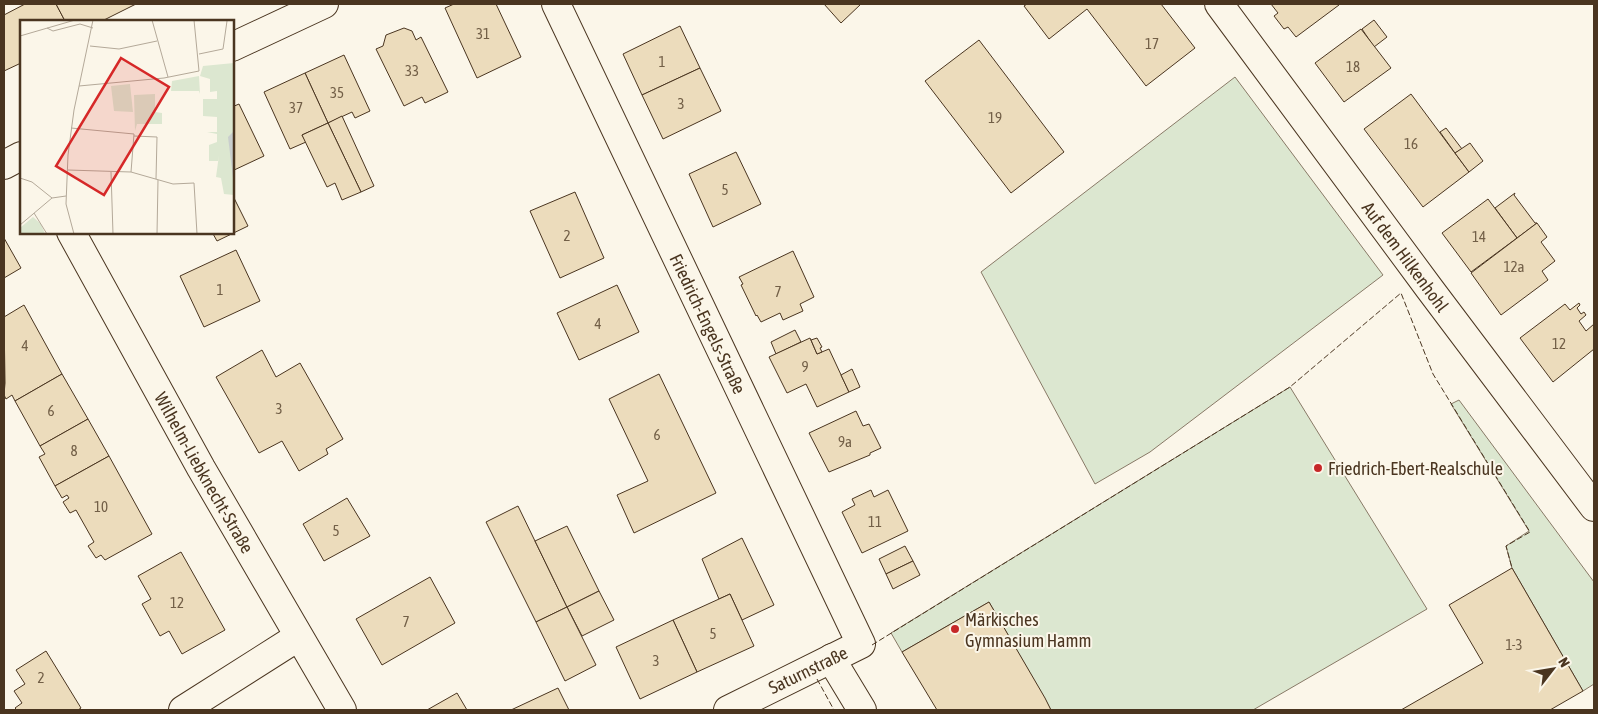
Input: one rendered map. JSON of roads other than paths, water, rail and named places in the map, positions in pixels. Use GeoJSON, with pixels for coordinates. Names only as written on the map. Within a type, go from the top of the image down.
{"type":"FeatureCollection","features":[{"type":"Feature","properties":{"kind":"street"},"geometry":{"type":"LineString","coordinates":[[234,46],[324,4]]}},
{"type":"Feature","properties":{"kind":"street","name":"Friedrich-Engels-Straße"},"geometry":{"type":"LineString","coordinates":[[556,4],[861,644]]}},
{"type":"Feature","properties":{"kind":"street","name":"Auf dem Hilkenhohl"},"geometry":{"type":"LineString","coordinates":[[1219,4],[1594,507]]}},
{"type":"Feature","properties":{"kind":"street"},"geometry":{"type":"LineString","coordinates":[[4,165],[20,157]]}},
{"type":"Feature","properties":{"kind":"street","name":"Wilhelm-Liebknecht-Straße"},"geometry":{"type":"LineString","coordinates":[[72,234],[201,468],[342,710]]}},
{"type":"Feature","properties":{"kind":"street"},"geometry":{"type":"LineString","coordinates":[[183,710],[298,637]]}},
{"type":"Feature","properties":{"kind":"street","name":"Saturnstraße"},"geometry":{"type":"LineString","coordinates":[[728,710],[861,644]]}},
{"type":"Feature","properties":{"kind":"street"},"geometry":{"type":"LineString","coordinates":[[832,658],[862,710]]}},
{"type":"Feature","properties":{"kind":"place","name":"Friedrich-Ebert-Realschule"},"geometry":{"type":"Point","coordinates":[1318,468]}},
{"type":"Feature","properties":{"kind":"place","name":"Märkisches Gymnasium Hamm"},"geometry":{"type":"Point","coordinates":[955,629]}}]}
